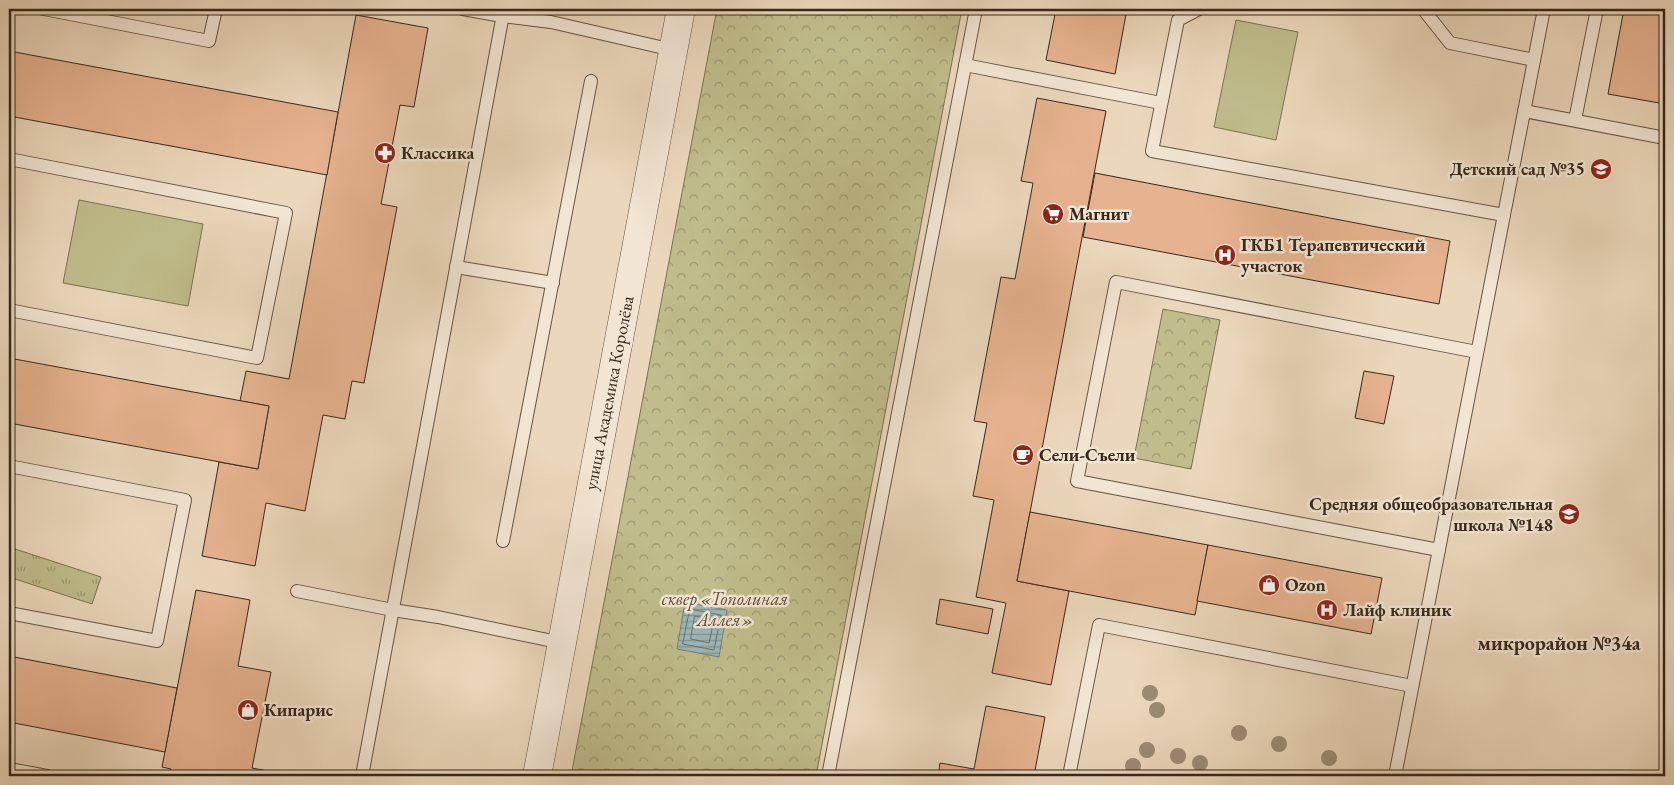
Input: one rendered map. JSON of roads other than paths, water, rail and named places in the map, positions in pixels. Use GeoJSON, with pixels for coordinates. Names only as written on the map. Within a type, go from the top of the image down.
{"type":"FeatureCollection","features":[{"type":"Feature","properties":{"kind":"street","name":"улица Академика Королёва"},"geometry":{"type":"LineString","coordinates":[[537,776],[681,9]]}},
{"type":"Feature","properties":{"kind":"lane"},"geometry":{"type":"LineString","coordinates":[[44,9],[209,41],[216,9]]}},
{"type":"Feature","properties":{"kind":"lane"},"geometry":{"type":"LineString","coordinates":[[463,9],[503,13],[551,22],[673,50]]}},
{"type":"Feature","properties":{"kind":"lane"},"geometry":{"type":"LineString","coordinates":[[828,776],[976,9]]}},
{"type":"Feature","properties":{"kind":"lane"},"geometry":{"type":"LineString","coordinates":[[1199,9],[1178,20],[1152,151],[1504,215]]}},
{"type":"Feature","properties":{"kind":"lane"},"geometry":{"type":"LineString","coordinates":[[1423,9],[1450,43],[1534,60]]}},
{"type":"Feature","properties":{"kind":"lane"},"geometry":{"type":"LineString","coordinates":[[1395,776],[1544,9]]}},
{"type":"Feature","properties":{"kind":"lane"},"geometry":{"type":"LineString","coordinates":[[1575,120],[1597,9]]}},
{"type":"Feature","properties":{"kind":"lane"},"geometry":{"type":"LineString","coordinates":[[362,776],[503,13]]}},
{"type":"Feature","properties":{"kind":"lane"},"geometry":{"type":"LineString","coordinates":[[965,65],[1162,103]]}},
{"type":"Feature","properties":{"kind":"lane"},"geometry":{"type":"LineString","coordinates":[[503,541],[591,81]]}},
{"type":"Feature","properties":{"kind":"lane"},"geometry":{"type":"LineString","coordinates":[[1524,110],[1665,138]]}},
{"type":"Feature","properties":{"kind":"lane"},"geometry":{"type":"LineString","coordinates":[[9,159],[286,213],[257,358],[9,310]]}},
{"type":"Feature","properties":{"kind":"lane"},"geometry":{"type":"LineString","coordinates":[[456,266],[553,283]]}},
{"type":"Feature","properties":{"kind":"lane"},"geometry":{"type":"LineString","coordinates":[[1438,550],[1077,480],[1116,282],[1477,352]]}},
{"type":"Feature","properties":{"kind":"lane"},"geometry":{"type":"LineString","coordinates":[[9,466],[185,500],[157,641],[9,612]]}},
{"type":"Feature","properties":{"kind":"lane"},"geometry":{"type":"LineString","coordinates":[[297,591],[438,617],[562,643]]}},
{"type":"Feature","properties":{"kind":"lane"},"geometry":{"type":"LineString","coordinates":[[1069,776],[1099,625],[1412,686]]}},
{"type":"Feature","properties":{"kind":"lane"},"geometry":{"type":"LineString","coordinates":[[9,769],[47,776]]}},
{"type":"Feature","properties":{"kind":"water"},"geometry":{"type":"Polygon","coordinates":[[[685,602],[727,610],[719,657],[677,649],[685,602]]]}},
{"type":"Feature","properties":{"kind":"place","name":"Классика"},"geometry":{"type":"Point","coordinates":[385,153]}},
{"type":"Feature","properties":{"kind":"place","name":"Детский сад №35"},"geometry":{"type":"Point","coordinates":[1601,169]}},
{"type":"Feature","properties":{"kind":"place","name":"Магнит"},"geometry":{"type":"Point","coordinates":[1053,214]}},
{"type":"Feature","properties":{"kind":"place","name":"ГКБ1 Терапевтический участок"},"geometry":{"type":"Point","coordinates":[1225,255]}},
{"type":"Feature","properties":{"kind":"place","name":"Сели-Съели"},"geometry":{"type":"Point","coordinates":[1023,455]}},
{"type":"Feature","properties":{"kind":"place","name":"Средняя общеобразовательная школа №148"},"geometry":{"type":"Point","coordinates":[1569,514]}},
{"type":"Feature","properties":{"kind":"place","name":"Ozon"},"geometry":{"type":"Point","coordinates":[1269,585]}},
{"type":"Feature","properties":{"kind":"place","name":"Лайф клиник"},"geometry":{"type":"Point","coordinates":[1327,610]}},
{"type":"Feature","properties":{"kind":"place","name":"Кипарис"},"geometry":{"type":"Point","coordinates":[248,710]}},
{"type":"Feature","properties":{"kind":"district","name":"микрорайон №34а"},"geometry":{"type":"Point","coordinates":[1559,643]}},
{"type":"Feature","properties":{"kind":"park label","name":"сквер «Тополиная Аллея»"},"geometry":{"type":"Point","coordinates":[725,609]}}]}
